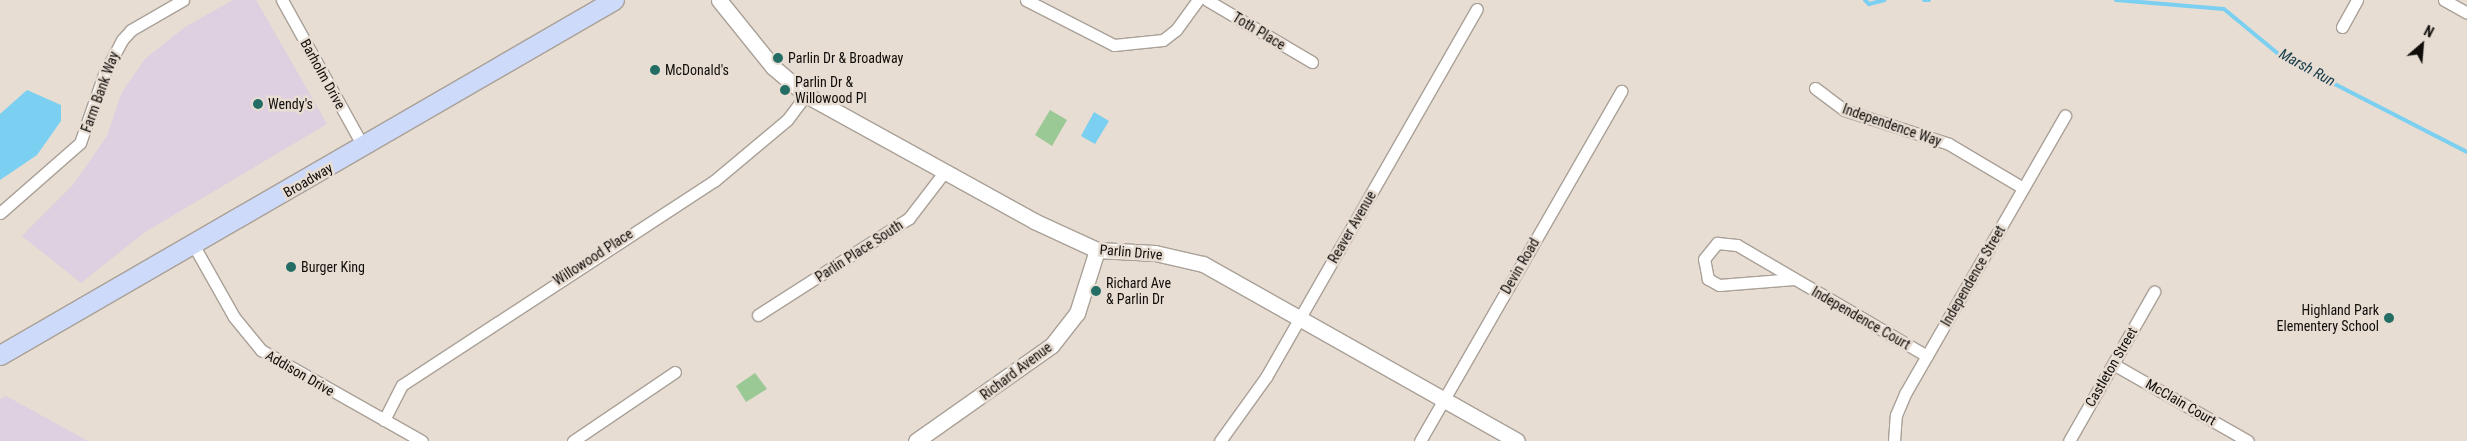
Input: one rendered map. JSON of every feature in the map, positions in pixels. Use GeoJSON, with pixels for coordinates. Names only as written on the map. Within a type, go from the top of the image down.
{"type":"FeatureCollection","features":[{"type":"Feature","properties":{"kind":"main road","name":"Broadway"},"geometry":{"type":"LineString","coordinates":[[0,355],[364,148],[614,0]]}},
{"type":"Feature","properties":{"kind":"street","name":"Farm Bank Way"},"geometry":{"type":"LineString","coordinates":[[0,213],[80,143],[104,74],[122,40],[183,0]]}},
{"type":"Feature","properties":{"kind":"street","name":"Barholm Drive"},"geometry":{"type":"LineString","coordinates":[[282,0],[364,148]]}},
{"type":"Feature","properties":{"kind":"street","name":"Parlin Drive"},"geometry":{"type":"LineString","coordinates":[[719,0],[773,68],[806,95],[1034,221],[1097,250],[1155,253],[1203,264],[1517,441]]}},
{"type":"Feature","properties":{"kind":"street"},"geometry":{"type":"LineString","coordinates":[[1026,0],[1114,46],[1163,40],[1176,30],[1198,0]]}},
{"type":"Feature","properties":{"kind":"street","name":"Toth Place"},"geometry":{"type":"LineString","coordinates":[[1206,0],[1312,62]]}},
{"type":"Feature","properties":{"kind":"street"},"geometry":{"type":"LineString","coordinates":[[2342,27],[2357,0]]}},
{"type":"Feature","properties":{"kind":"street"},"geometry":{"type":"LineString","coordinates":[[2444,0],[2467,13]]}},
{"type":"Feature","properties":{"kind":"street","name":"Reaver Avenue"},"geometry":{"type":"LineString","coordinates":[[1220,441],[1244,412],[1300,318],[1477,9]]}},
{"type":"Feature","properties":{"kind":"street","name":"Independence Way"},"geometry":{"type":"LineString","coordinates":[[1815,88],[1844,110],[1949,144],[2023,188]]}},
{"type":"Feature","properties":{"kind":"street","name":"Devin Road"},"geometry":{"type":"LineString","coordinates":[[1420,441],[1621,91]]}},
{"type":"Feature","properties":{"kind":"street","name":"Willowood Place"},"geometry":{"type":"LineString","coordinates":[[384,420],[402,385],[714,181],[787,120],[806,95]]}},
{"type":"Feature","properties":{"kind":"street","name":"Independence Street"},"geometry":{"type":"LineString","coordinates":[[1894,441],[1896,415],[1927,356],[2065,115]]}},
{"type":"Feature","properties":{"kind":"street","name":"Parlin Place South"},"geometry":{"type":"LineString","coordinates":[[758,315],[909,218],[945,171]]}},
{"type":"Feature","properties":{"kind":"street","name":"Independence Court"},"geometry":{"type":"LineString","coordinates":[[1794,279],[1719,285],[1708,279],[1704,258],[1708,249],[1726,242],[1794,279],[1927,356]]}},
{"type":"Feature","properties":{"kind":"street","name":"Addison Drive"},"geometry":{"type":"LineString","coordinates":[[194,246],[234,317],[261,350],[422,441]]}},
{"type":"Feature","properties":{"kind":"street","name":"Richard Avenue"},"geometry":{"type":"LineString","coordinates":[[916,441],[1052,346],[1077,313],[1097,250]]}},
{"type":"Feature","properties":{"kind":"street","name":"Castleton Street"},"geometry":{"type":"LineString","coordinates":[[2069,441],[2154,292]]}},
{"type":"Feature","properties":{"kind":"street","name":"McClain Court"},"geometry":{"type":"LineString","coordinates":[[2113,364],[2248,441]]}},
{"type":"Feature","properties":{"kind":"street"},"geometry":{"type":"LineString","coordinates":[[573,441],[675,372]]}},
{"type":"Feature","properties":{"kind":"shaded area"},"geometry":{"type":"Polygon","coordinates":[[[233,0],[256,0],[327,124],[145,232],[81,283],[22,236],[73,185],[107,136],[122,92],[145,59],[185,27],[233,0]]]}},
{"type":"Feature","properties":{"kind":"shaded area"},"geometry":{"type":"Polygon","coordinates":[[[6,396],[88,441],[0,441],[0,399],[6,396]]]}},
{"type":"Feature","properties":{"kind":"green space"},"geometry":{"type":"Polygon","coordinates":[[[1050,110],[1067,120],[1052,146],[1035,135],[1050,110]]]}},
{"type":"Feature","properties":{"kind":"green space"},"geometry":{"type":"Polygon","coordinates":[[[755,373],[767,389],[746,402],[736,386],[755,373]]]}},
{"type":"Feature","properties":{"kind":"water"},"geometry":{"type":"Polygon","coordinates":[[[27,90],[61,105],[61,121],[37,155],[0,180],[0,114],[27,90]]]}},
{"type":"Feature","properties":{"kind":"water"},"geometry":{"type":"Polygon","coordinates":[[[1094,112],[1109,121],[1095,144],[1081,136],[1094,112]]]}},
{"type":"Feature","properties":{"kind":"waterway","name":"Marsh Run"},"geometry":{"type":"LineString","coordinates":[[1865,0],[1869,4],[1885,0]]}},
{"type":"Feature","properties":{"kind":"waterway","name":"Marsh Run"},"geometry":{"type":"LineString","coordinates":[[1924,0],[1929,0]]}},
{"type":"Feature","properties":{"kind":"waterway","name":"Marsh Run"},"geometry":{"type":"LineString","coordinates":[[2116,0],[2224,9],[2282,57],[2467,152]]}},
{"type":"Feature","properties":{"kind":"place","name":"Parlin Dr & Broadway"},"geometry":{"type":"Point","coordinates":[778,58]}},
{"type":"Feature","properties":{"kind":"place","name":"McDonald's"},"geometry":{"type":"Point","coordinates":[655,70]}},
{"type":"Feature","properties":{"kind":"place","name":"Parlin Dr & Willowood Pl"},"geometry":{"type":"Point","coordinates":[785,90]}},
{"type":"Feature","properties":{"kind":"place","name":"Wendy's"},"geometry":{"type":"Point","coordinates":[258,104]}},
{"type":"Feature","properties":{"kind":"place","name":"Burger King"},"geometry":{"type":"Point","coordinates":[291,267]}},
{"type":"Feature","properties":{"kind":"place","name":"Richard Ave & Parlin Dr"},"geometry":{"type":"Point","coordinates":[1096,291]}},
{"type":"Feature","properties":{"kind":"place","name":"Highland Park Elementery School"},"geometry":{"type":"Point","coordinates":[2389,318]}}]}
